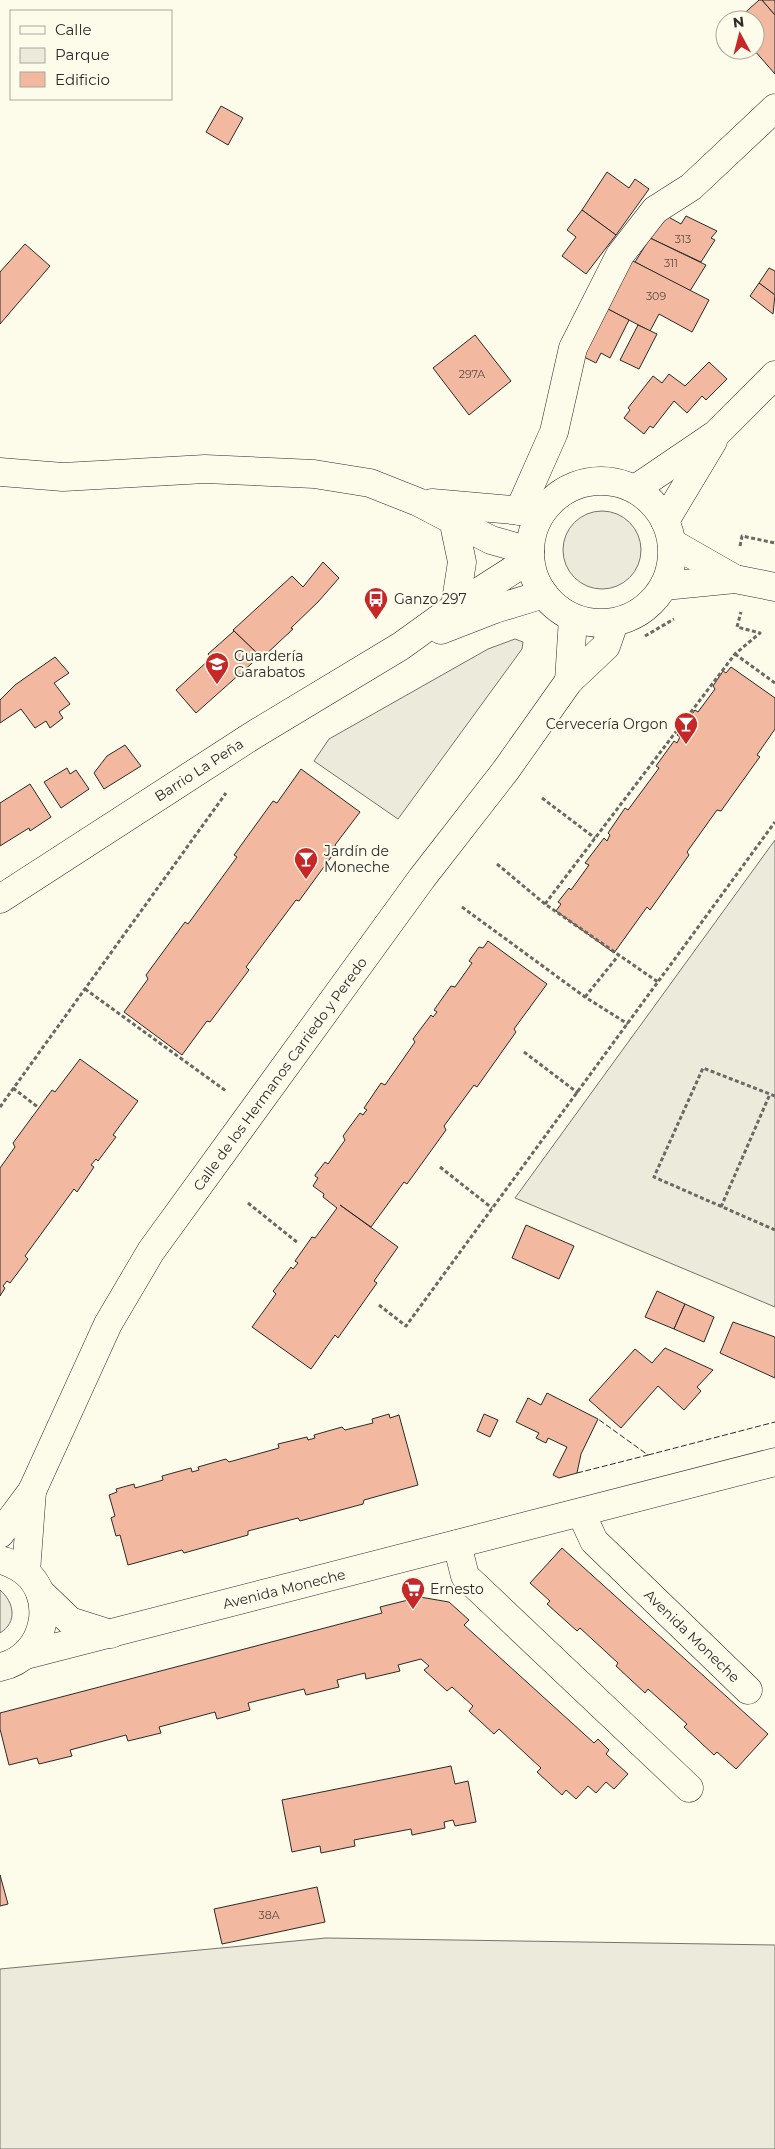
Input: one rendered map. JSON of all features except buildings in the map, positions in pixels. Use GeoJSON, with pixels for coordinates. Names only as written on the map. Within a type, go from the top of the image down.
{"type":"FeatureCollection","features":[{"type":"Feature","properties":{"kind":"street"},"geometry":{"type":"LineString","coordinates":[[418,502],[531,512],[576,486],[598,482],[635,489],[652,500],[668,532],[671,566],[664,586],[651,603],[634,616],[614,623],[592,623],[573,618],[557,608],[544,594],[535,578],[530,555],[533,531],[531,512],[554,432],[573,348],[620,255],[655,210],[691,187],[775,108]]}},
{"type":"Feature","properties":{"kind":"street"},"geometry":{"type":"LineString","coordinates":[[635,489],[716,434],[775,375]]}},
{"type":"Feature","properties":{"kind":"street"},"geometry":{"type":"LineString","coordinates":[[668,532],[716,434]]}},
{"type":"Feature","properties":{"kind":"street"},"geometry":{"type":"LineString","coordinates":[[0,472],[63,477],[205,469],[314,474],[370,483],[418,502],[491,540],[530,555]]}},
{"type":"Feature","properties":{"kind":"street"},"geometry":{"type":"LineString","coordinates":[[453,519],[462,562],[456,607]]}},
{"type":"Feature","properties":{"kind":"street"},"geometry":{"type":"LineString","coordinates":[[668,532],[742,580]]}},
{"type":"Feature","properties":{"kind":"street","name":"Barrio La Peña"},"geometry":{"type":"LineString","coordinates":[[0,899],[220,756],[401,646],[530,555]]}},
{"type":"Feature","properties":{"kind":"street"},"geometry":{"type":"LineString","coordinates":[[664,586],[742,580],[775,587]]}},
{"type":"Feature","properties":{"kind":"street","name":"Barrio La Peña"},"geometry":{"type":"LineString","coordinates":[[401,646],[494,609],[544,594]]}},
{"type":"Feature","properties":{"kind":"street"},"geometry":{"type":"LineString","coordinates":[[569,681],[573,618]]}},
{"type":"Feature","properties":{"kind":"street","name":"Calle de los Hermanos Carriedo y Peredo"},"geometry":{"type":"LineString","coordinates":[[0,1534],[32,1491],[108,1324],[130,1283],[170,1224],[422,878],[506,770],[569,681],[606,646],[614,623]]}},
{"type":"Feature","properties":{"kind":"street","name":"Avenida Moneche"},"geometry":{"type":"LineString","coordinates":[[0,1667],[8,1665],[26,1655],[775,1462]]}},
{"type":"Feature","properties":{"kind":"street","name":"Calle de los Hermanos Carriedo y Peredo"},"geometry":{"type":"LineString","coordinates":[[26,1655],[38,1639],[45,1615],[33,1582],[32,1491]]}},
{"type":"Feature","properties":{"kind":"street","name":"Avenida Moneche"},"geometry":{"type":"LineString","coordinates":[[581,1513],[594,1541],[748,1690]]}},
{"type":"Feature","properties":{"kind":"street"},"geometry":{"type":"LineString","coordinates":[[457,1544],[464,1576],[690,1788]]}},
{"type":"Feature","properties":{"kind":"street"},"geometry":{"type":"LineString","coordinates":[[0,1560],[5,1560],[33,1582],[70,1621],[112,1634]]}},
{"type":"Feature","properties":{"kind":"path"},"geometry":{"type":"LineString","coordinates":[[545,904],[735,654],[760,633],[737,627],[742,580],[742,536],[775,543]]}},
{"type":"Feature","properties":{"kind":"path"},"geometry":{"type":"LineString","coordinates":[[640,640],[656,628],[679,617]]}},
{"type":"Feature","properties":{"kind":"path"},"geometry":{"type":"LineString","coordinates":[[735,654],[775,683]]}},
{"type":"Feature","properties":{"kind":"path"},"geometry":{"type":"LineString","coordinates":[[0,1107],[236,779],[220,756]]}},
{"type":"Feature","properties":{"kind":"path"},"geometry":{"type":"LineString","coordinates":[[542,798],[595,838]]}},
{"type":"Feature","properties":{"kind":"path"},"geometry":{"type":"LineString","coordinates":[[378,1305],[406,1326],[775,822]]}},
{"type":"Feature","properties":{"kind":"path"},"geometry":{"type":"LineString","coordinates":[[497,864],[545,904],[658,982]]}},
{"type":"Feature","properties":{"kind":"path"},"geometry":{"type":"LineString","coordinates":[[462,907],[585,997],[628,1024]]}},
{"type":"Feature","properties":{"kind":"path"},"geometry":{"type":"LineString","coordinates":[[585,997],[618,956]]}},
{"type":"Feature","properties":{"kind":"path"},"geometry":{"type":"LineString","coordinates":[[85,989],[254,1111]]}},
{"type":"Feature","properties":{"kind":"path"},"geometry":{"type":"LineString","coordinates":[[524,1052],[578,1093]]}},
{"type":"Feature","properties":{"kind":"path"},"geometry":{"type":"LineString","coordinates":[[775,1096],[703,1068],[654,1177],[775,1230]]}},
{"type":"Feature","properties":{"kind":"path"},"geometry":{"type":"LineString","coordinates":[[14,1088],[40,1108]]}},
{"type":"Feature","properties":{"kind":"path"},"geometry":{"type":"LineString","coordinates":[[720,1207],[770,1094]]}},
{"type":"Feature","properties":{"kind":"path"},"geometry":{"type":"LineString","coordinates":[[440,1167],[492,1208]]}},
{"type":"Feature","properties":{"kind":"path"},"geometry":{"type":"LineString","coordinates":[[248,1203],[298,1243]]}},
{"type":"Feature","properties":{"kind":"green space"},"geometry":{"type":"Polygon","coordinates":[[[602,511],[617,514],[629,523],[638,535],[641,550],[638,565],[629,577],[617,586],[602,589],[587,586],[575,577],[566,565],[563,550],[566,535],[575,523],[587,514],[602,511]]]}},
{"type":"Feature","properties":{"kind":"green space"},"geometry":{"type":"Polygon","coordinates":[[[515,639],[523,642],[522,649],[398,819],[314,761],[329,739],[488,649],[515,639]]]}},
{"type":"Feature","properties":{"kind":"green space"},"geometry":{"type":"Polygon","coordinates":[[[775,840],[775,1307],[515,1198],[775,840]]]}},
{"type":"Feature","properties":{"kind":"green space"},"geometry":{"type":"Polygon","coordinates":[[[0,1590],[11,1606],[12,1618],[6,1628],[0,1633],[0,1590]]]}},
{"type":"Feature","properties":{"kind":"green space"},"geometry":{"type":"Polygon","coordinates":[[[326,1938],[775,1945],[775,2149],[0,2149],[0,1969],[326,1938]]]}},
{"type":"Feature","properties":{"kind":"fence"},"geometry":{"type":"LineString","coordinates":[[577,1473],[648,1455],[598,1419]]}},
{"type":"Feature","properties":{"kind":"fence"},"geometry":{"type":"LineString","coordinates":[[648,1455],[775,1422]]}},
{"type":"Feature","properties":{"kind":"place","name":"Ganzo 297"},"geometry":{"type":"Point","coordinates":[376,620]}},
{"type":"Feature","properties":{"kind":"place","name":"Guardería Garabatos"},"geometry":{"type":"Point","coordinates":[217,685]}},
{"type":"Feature","properties":{"kind":"place","name":"Cervecería Orgon"},"geometry":{"type":"Point","coordinates":[686,745]}},
{"type":"Feature","properties":{"kind":"place","name":"Jardín de Moneche"},"geometry":{"type":"Point","coordinates":[306,880]}},
{"type":"Feature","properties":{"kind":"place","name":"Ernesto"},"geometry":{"type":"Point","coordinates":[413,1610]}}]}
